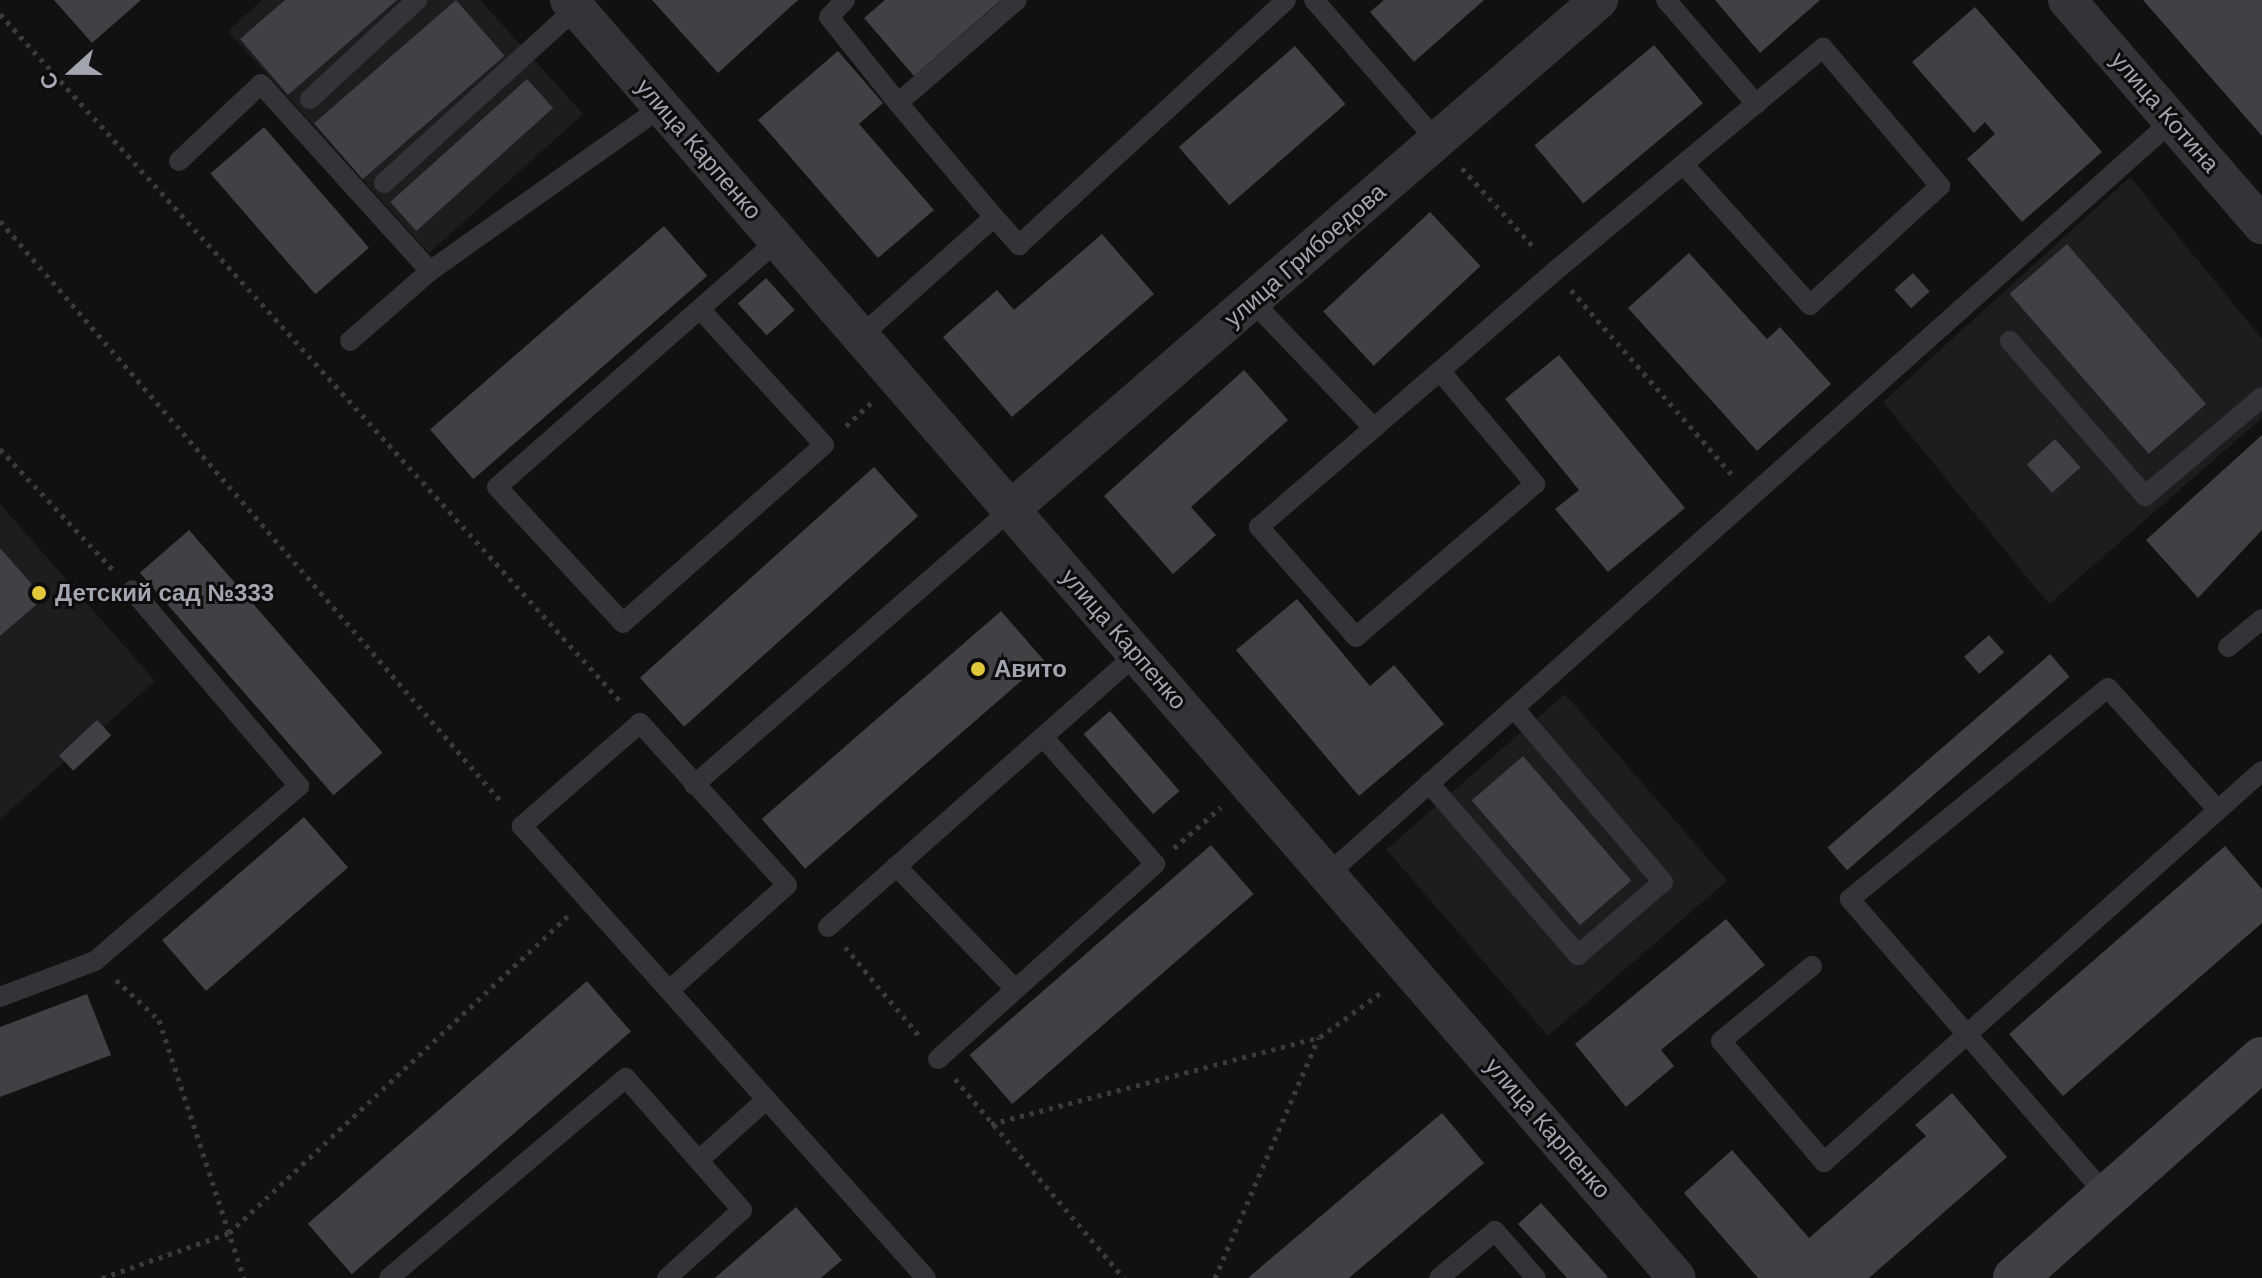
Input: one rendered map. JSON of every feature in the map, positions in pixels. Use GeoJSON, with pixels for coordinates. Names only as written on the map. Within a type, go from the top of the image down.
{"type":"FeatureCollection","features":[{"type":"Feature","properties":{"kind":"street","name":"улица Грибоедова"},"geometry":{"type":"LineString","coordinates":[[1011,509],[1599,0]]}},
{"type":"Feature","properties":{"kind":"street","name":"улица Котина"},"geometry":{"type":"LineString","coordinates":[[2067,0],[2260,219]]}},
{"type":"Feature","properties":{"kind":"street","name":"улица Карпенко"},"geometry":{"type":"LineString","coordinates":[[572,4],[1677,1278]]}},
{"type":"Feature","properties":{"kind":"street"},"geometry":{"type":"LineString","coordinates":[[2015,1278],[2262,1059]]}},
{"type":"Feature","properties":{"kind":"lane"},"geometry":{"type":"LineString","coordinates":[[310,99],[417,0]]}},
{"type":"Feature","properties":{"kind":"lane"},"geometry":{"type":"LineString","coordinates":[[845,0],[829,17],[1019,245],[1286,0]]}},
{"type":"Feature","properties":{"kind":"lane"},"geometry":{"type":"LineString","coordinates":[[898,103],[1017,0]]}},
{"type":"Feature","properties":{"kind":"lane"},"geometry":{"type":"LineString","coordinates":[[1314,0],[1437,141]]}},
{"type":"Feature","properties":{"kind":"lane"},"geometry":{"type":"LineString","coordinates":[[1666,0],[1756,104]]}},
{"type":"Feature","properties":{"kind":"lane"},"geometry":{"type":"LineString","coordinates":[[384,183],[572,4]]}},
{"type":"Feature","properties":{"kind":"lane"},"geometry":{"type":"LineString","coordinates":[[1440,371],[1535,484],[1356,637],[1259,527],[1555,271],[1823,48],[1940,186],[1810,305],[1684,165]]}},
{"type":"Feature","properties":{"kind":"lane"},"geometry":{"type":"LineString","coordinates":[[179,161],[261,84],[430,271]]}},
{"type":"Feature","properties":{"kind":"lane"},"geometry":{"type":"LineString","coordinates":[[350,341],[430,271],[662,107]]}},
{"type":"Feature","properties":{"kind":"lane"},"geometry":{"type":"LineString","coordinates":[[1328,874],[2172,121]]}},
{"type":"Feature","properties":{"kind":"lane"},"geometry":{"type":"LineString","coordinates":[[861,336],[994,217]]}},
{"type":"Feature","properties":{"kind":"lane"},"geometry":{"type":"LineString","coordinates":[[700,309],[824,445],[623,623],[497,487],[778,240]]}},
{"type":"Feature","properties":{"kind":"lane"},"geometry":{"type":"LineString","coordinates":[[1252,301],[1374,428]]}},
{"type":"Feature","properties":{"kind":"lane"},"geometry":{"type":"LineString","coordinates":[[2010,341],[2145,496],[2262,397]]}},
{"type":"Feature","properties":{"kind":"lane"},"geometry":{"type":"LineString","coordinates":[[694,785],[1011,509]]}},
{"type":"Feature","properties":{"kind":"lane"},"geometry":{"type":"LineString","coordinates":[[0,997],[95,961],[299,786],[132,590]]}},
{"type":"Feature","properties":{"kind":"lane"},"geometry":{"type":"LineString","coordinates":[[2228,647],[2262,619]]}},
{"type":"Feature","properties":{"kind":"lane"},"geometry":{"type":"LineString","coordinates":[[828,927],[1137,654]]}},
{"type":"Feature","properties":{"kind":"lane"},"geometry":{"type":"LineString","coordinates":[[2107,1196],[1850,899],[2108,688],[2218,810]]}},
{"type":"Feature","properties":{"kind":"lane"},"geometry":{"type":"LineString","coordinates":[[1429,783],[1578,955],[1663,882],[1514,708]]}},
{"type":"Feature","properties":{"kind":"lane"},"geometry":{"type":"LineString","coordinates":[[672,988],[787,885],[640,723],[522,826],[672,988],[926,1278]]}},
{"type":"Feature","properties":{"kind":"lane"},"geometry":{"type":"LineString","coordinates":[[938,1059],[1155,864],[1043,737]]}},
{"type":"Feature","properties":{"kind":"lane"},"geometry":{"type":"LineString","coordinates":[[1812,966],[1721,1041],[1824,1162],[2261,775]]}},
{"type":"Feature","properties":{"kind":"lane"},"geometry":{"type":"LineString","coordinates":[[896,866],[1015,989]]}},
{"type":"Feature","properties":{"kind":"lane"},"geometry":{"type":"LineString","coordinates":[[389,1278],[626,1078],[742,1210],[667,1278]]}},
{"type":"Feature","properties":{"kind":"lane"},"geometry":{"type":"LineString","coordinates":[[699,1160],[767,1099]]}},
{"type":"Feature","properties":{"kind":"lane"},"geometry":{"type":"LineString","coordinates":[[1439,1278],[1495,1231],[1536,1278]]}},
{"type":"Feature","properties":{"kind":"path"},"geometry":{"type":"LineString","coordinates":[[0,14],[640,723]]}},
{"type":"Feature","properties":{"kind":"path"},"geometry":{"type":"LineString","coordinates":[[1437,141],[1751,496]]}},
{"type":"Feature","properties":{"kind":"path"},"geometry":{"type":"LineString","coordinates":[[0,221],[522,826]]}},
{"type":"Feature","properties":{"kind":"path"},"geometry":{"type":"LineString","coordinates":[[824,445],[898,379]]}},
{"type":"Feature","properties":{"kind":"path"},"geometry":{"type":"LineString","coordinates":[[0,449],[132,590]]}},
{"type":"Feature","properties":{"kind":"path"},"geometry":{"type":"LineString","coordinates":[[1155,864],[1249,783]]}},
{"type":"Feature","properties":{"kind":"path"},"geometry":{"type":"LineString","coordinates":[[102,1278],[229,1233],[587,898]]}},
{"type":"Feature","properties":{"kind":"path"},"geometry":{"type":"LineString","coordinates":[[95,961],[159,1020],[244,1278]]}},
{"type":"Feature","properties":{"kind":"path"},"geometry":{"type":"LineString","coordinates":[[991,1124],[1320,1037],[1413,970]]}},
{"type":"Feature","properties":{"kind":"path"},"geometry":{"type":"LineString","coordinates":[[1215,1278],[1320,1037]]}},
{"type":"Feature","properties":{"kind":"shaded area"},"geometry":{"type":"Polygon","coordinates":[[[262,0],[480,0],[583,114],[429,253],[228,31],[262,0]]]}},
{"type":"Feature","properties":{"kind":"shaded area"},"geometry":{"type":"Polygon","coordinates":[[[2130,177],[2262,339],[2262,418],[2049,604],[1883,402],[2130,177]]]}},
{"type":"Feature","properties":{"kind":"shaded area","name":"Детский сад №333"},"geometry":{"type":"Polygon","coordinates":[[[0,504],[155,681],[0,819],[0,504]]]}},
{"type":"Feature","properties":{"kind":"shaded area"},"geometry":{"type":"Polygon","coordinates":[[[1565,694],[1727,880],[1548,1036],[1386,849],[1565,694]]]}},
{"type":"Feature","properties":{"kind":"building"},"geometry":{"type":"Polygon","coordinates":[[[54,0],[141,0],[92,43],[54,0]]]}},
{"type":"Feature","properties":{"kind":"building"},"geometry":{"type":"Polygon","coordinates":[[[285,0],[397,0],[288,95],[240,39],[285,0]]]}},
{"type":"Feature","properties":{"kind":"building"},"geometry":{"type":"Polygon","coordinates":[[[456,0],[505,56],[363,179],[314,123],[456,0]]]}},
{"type":"Feature","properties":{"kind":"building"},"geometry":{"type":"Polygon","coordinates":[[[652,0],[798,0],[718,73],[652,0]]]}},
{"type":"Feature","properties":{"kind":"building"},"geometry":{"type":"Polygon","coordinates":[[[885,0],[1001,0],[914,76],[864,18],[885,0]]]}},
{"type":"Feature","properties":{"kind":"building"},"geometry":{"type":"Polygon","coordinates":[[[1384,0],[1484,0],[1414,62],[1370,12],[1384,0]]]}},
{"type":"Feature","properties":{"kind":"building"},"geometry":{"type":"Polygon","coordinates":[[[1715,0],[1820,0],[1760,53],[1715,0]]]}},
{"type":"Feature","properties":{"kind":"building"},"geometry":{"type":"Polygon","coordinates":[[[2143,0],[2262,0],[2262,136],[2143,0]]]}},
{"type":"Feature","properties":{"kind":"building"},"geometry":{"type":"Polygon","coordinates":[[[1975,7],[2102,152],[2022,222],[1967,159],[1995,134],[1985,122],[1974,133],[1912,62],[1975,7]]]}},
{"type":"Feature","properties":{"kind":"building"},"geometry":{"type":"Polygon","coordinates":[[[1654,45],[1703,103],[1583,203],[1534,145],[1654,45]]]}},
{"type":"Feature","properties":{"kind":"building"},"geometry":{"type":"Polygon","coordinates":[[[1295,46],[1346,104],[1229,205],[1179,147],[1295,46]]]}},
{"type":"Feature","properties":{"kind":"building"},"geometry":{"type":"Polygon","coordinates":[[[838,51],[883,103],[859,124],[934,210],[878,258],[758,120],[838,51]]]}},
{"type":"Feature","properties":{"kind":"building"},"geometry":{"type":"Polygon","coordinates":[[[527,79],[553,108],[416,231],[390,202],[527,79]]]}},
{"type":"Feature","properties":{"kind":"building"},"geometry":{"type":"Polygon","coordinates":[[[264,127],[369,248],[315,294],[210,174],[264,127]]]}},
{"type":"Feature","properties":{"kind":"building"},"geometry":{"type":"Polygon","coordinates":[[[1430,212],[1480,266],[1374,366],[1323,312],[1430,212]]]}},
{"type":"Feature","properties":{"kind":"building"},"geometry":{"type":"Polygon","coordinates":[[[664,226],[707,276],[473,479],[430,429],[664,226]]]}},
{"type":"Feature","properties":{"kind":"building"},"geometry":{"type":"Polygon","coordinates":[[[1102,234],[1154,294],[1012,417],[943,337],[997,290],[1014,310],[1102,234]]]}},
{"type":"Feature","properties":{"kind":"building"},"geometry":{"type":"Polygon","coordinates":[[[2067,244],[2206,404],[2149,454],[2010,294],[2067,244]]]}},
{"type":"Feature","properties":{"kind":"building"},"geometry":{"type":"Polygon","coordinates":[[[1689,253],[1767,339],[1780,327],[1831,384],[1757,451],[1628,308],[1689,253]]]}},
{"type":"Feature","properties":{"kind":"building"},"geometry":{"type":"Polygon","coordinates":[[[1913,273],[1930,292],[1911,308],[1894,290],[1913,273]]]}},
{"type":"Feature","properties":{"kind":"building"},"geometry":{"type":"Polygon","coordinates":[[[766,278],[795,310],[767,335],[738,303],[766,278]]]}},
{"type":"Feature","properties":{"kind":"building"},"geometry":{"type":"Polygon","coordinates":[[[1559,355],[1685,508],[1608,572],[1555,509],[1579,490],[1505,399],[1559,355]]]}},
{"type":"Feature","properties":{"kind":"building"},"geometry":{"type":"Polygon","coordinates":[[[1244,370],[1288,420],[1191,507],[1216,535],[1173,574],[1104,496],[1244,370]]]}},
{"type":"Feature","properties":{"kind":"building"},"geometry":{"type":"Polygon","coordinates":[[[2262,435],[2262,530],[2198,598],[2146,540],[2262,435]]]}},
{"type":"Feature","properties":{"kind":"building"},"geometry":{"type":"Polygon","coordinates":[[[2055,439],[2080,467],[2052,493],[2027,464],[2055,439]]]}},
{"type":"Feature","properties":{"kind":"building"},"geometry":{"type":"Polygon","coordinates":[[[874,467],[918,516],[684,727],[640,678],[874,467]]]}},
{"type":"Feature","properties":{"kind":"building"},"geometry":{"type":"Polygon","coordinates":[[[189,530],[383,753],[333,795],[140,573],[189,530]]]}},
{"type":"Feature","properties":{"kind":"building"},"geometry":{"type":"Polygon","coordinates":[[[0,548],[44,598],[0,636],[0,548]]]}},
{"type":"Feature","properties":{"kind":"building"},"geometry":{"type":"Polygon","coordinates":[[[1297,599],[1370,686],[1394,665],[1444,724],[1359,796],[1236,650],[1297,599]]]}},
{"type":"Feature","properties":{"kind":"building"},"geometry":{"type":"Polygon","coordinates":[[[1001,611],[1044,661],[805,869],[762,819],[1001,611]]]}},
{"type":"Feature","properties":{"kind":"building"},"geometry":{"type":"Polygon","coordinates":[[[1989,635],[2004,652],[1979,674],[1964,657],[1989,635]]]}},
{"type":"Feature","properties":{"kind":"building"},"geometry":{"type":"Polygon","coordinates":[[[2050,654],[2070,677],[1847,870],[1827,848],[2050,654]]]}},
{"type":"Feature","properties":{"kind":"building"},"geometry":{"type":"Polygon","coordinates":[[[1110,711],[1180,791],[1153,814],[1084,734],[1110,711]]]}},
{"type":"Feature","properties":{"kind":"building"},"geometry":{"type":"Polygon","coordinates":[[[97,720],[111,735],[73,771],[59,755],[97,720]]]}},
{"type":"Feature","properties":{"kind":"building"},"geometry":{"type":"Polygon","coordinates":[[[1523,756],[1631,881],[1580,925],[1472,801],[1523,756]]]}},
{"type":"Feature","properties":{"kind":"building"},"geometry":{"type":"Polygon","coordinates":[[[304,817],[348,868],[206,991],[162,940],[304,817]]]}},
{"type":"Feature","properties":{"kind":"building"},"geometry":{"type":"Polygon","coordinates":[[[1211,845],[1254,894],[1012,1104],[969,1055],[1211,845]]]}},
{"type":"Feature","properties":{"kind":"building"},"geometry":{"type":"Polygon","coordinates":[[[2225,846],[2262,889],[2262,923],[2063,1096],[2009,1034],[2225,846]]]}},
{"type":"Feature","properties":{"kind":"building"},"geometry":{"type":"Polygon","coordinates":[[[1726,919],[1765,965],[1661,1050],[1674,1066],[1626,1107],[1575,1044],[1726,919]]]}},
{"type":"Feature","properties":{"kind":"building"},"geometry":{"type":"Polygon","coordinates":[[[587,981],[631,1032],[352,1274],[308,1224],[587,981]]]}},
{"type":"Feature","properties":{"kind":"building"},"geometry":{"type":"Polygon","coordinates":[[[87,994],[111,1055],[0,1097],[0,1027],[87,994]]]}},
{"type":"Feature","properties":{"kind":"building"},"geometry":{"type":"Polygon","coordinates":[[[1952,1093],[2007,1157],[1869,1278],[1758,1278],[1684,1193],[1732,1150],[1809,1238],[1926,1136],[1915,1125],[1952,1093]]]}},
{"type":"Feature","properties":{"kind":"building"},"geometry":{"type":"Polygon","coordinates":[[[1442,1113],[1484,1163],[1349,1278],[1248,1278],[1442,1113]]]}},
{"type":"Feature","properties":{"kind":"building"},"geometry":{"type":"Polygon","coordinates":[[[1541,1203],[1608,1277],[1567,1278],[1518,1224],[1541,1203]]]}},
{"type":"Feature","properties":{"kind":"building"},"geometry":{"type":"Polygon","coordinates":[[[796,1207],[842,1260],[821,1278],[715,1278],[796,1207]]]}},
{"type":"Feature","properties":{"kind":"place","name":"Детский сад №333"},"geometry":{"type":"Point","coordinates":[39,593]}},
{"type":"Feature","properties":{"kind":"place","name":"Авито"},"geometry":{"type":"Point","coordinates":[978,669]}}]}
